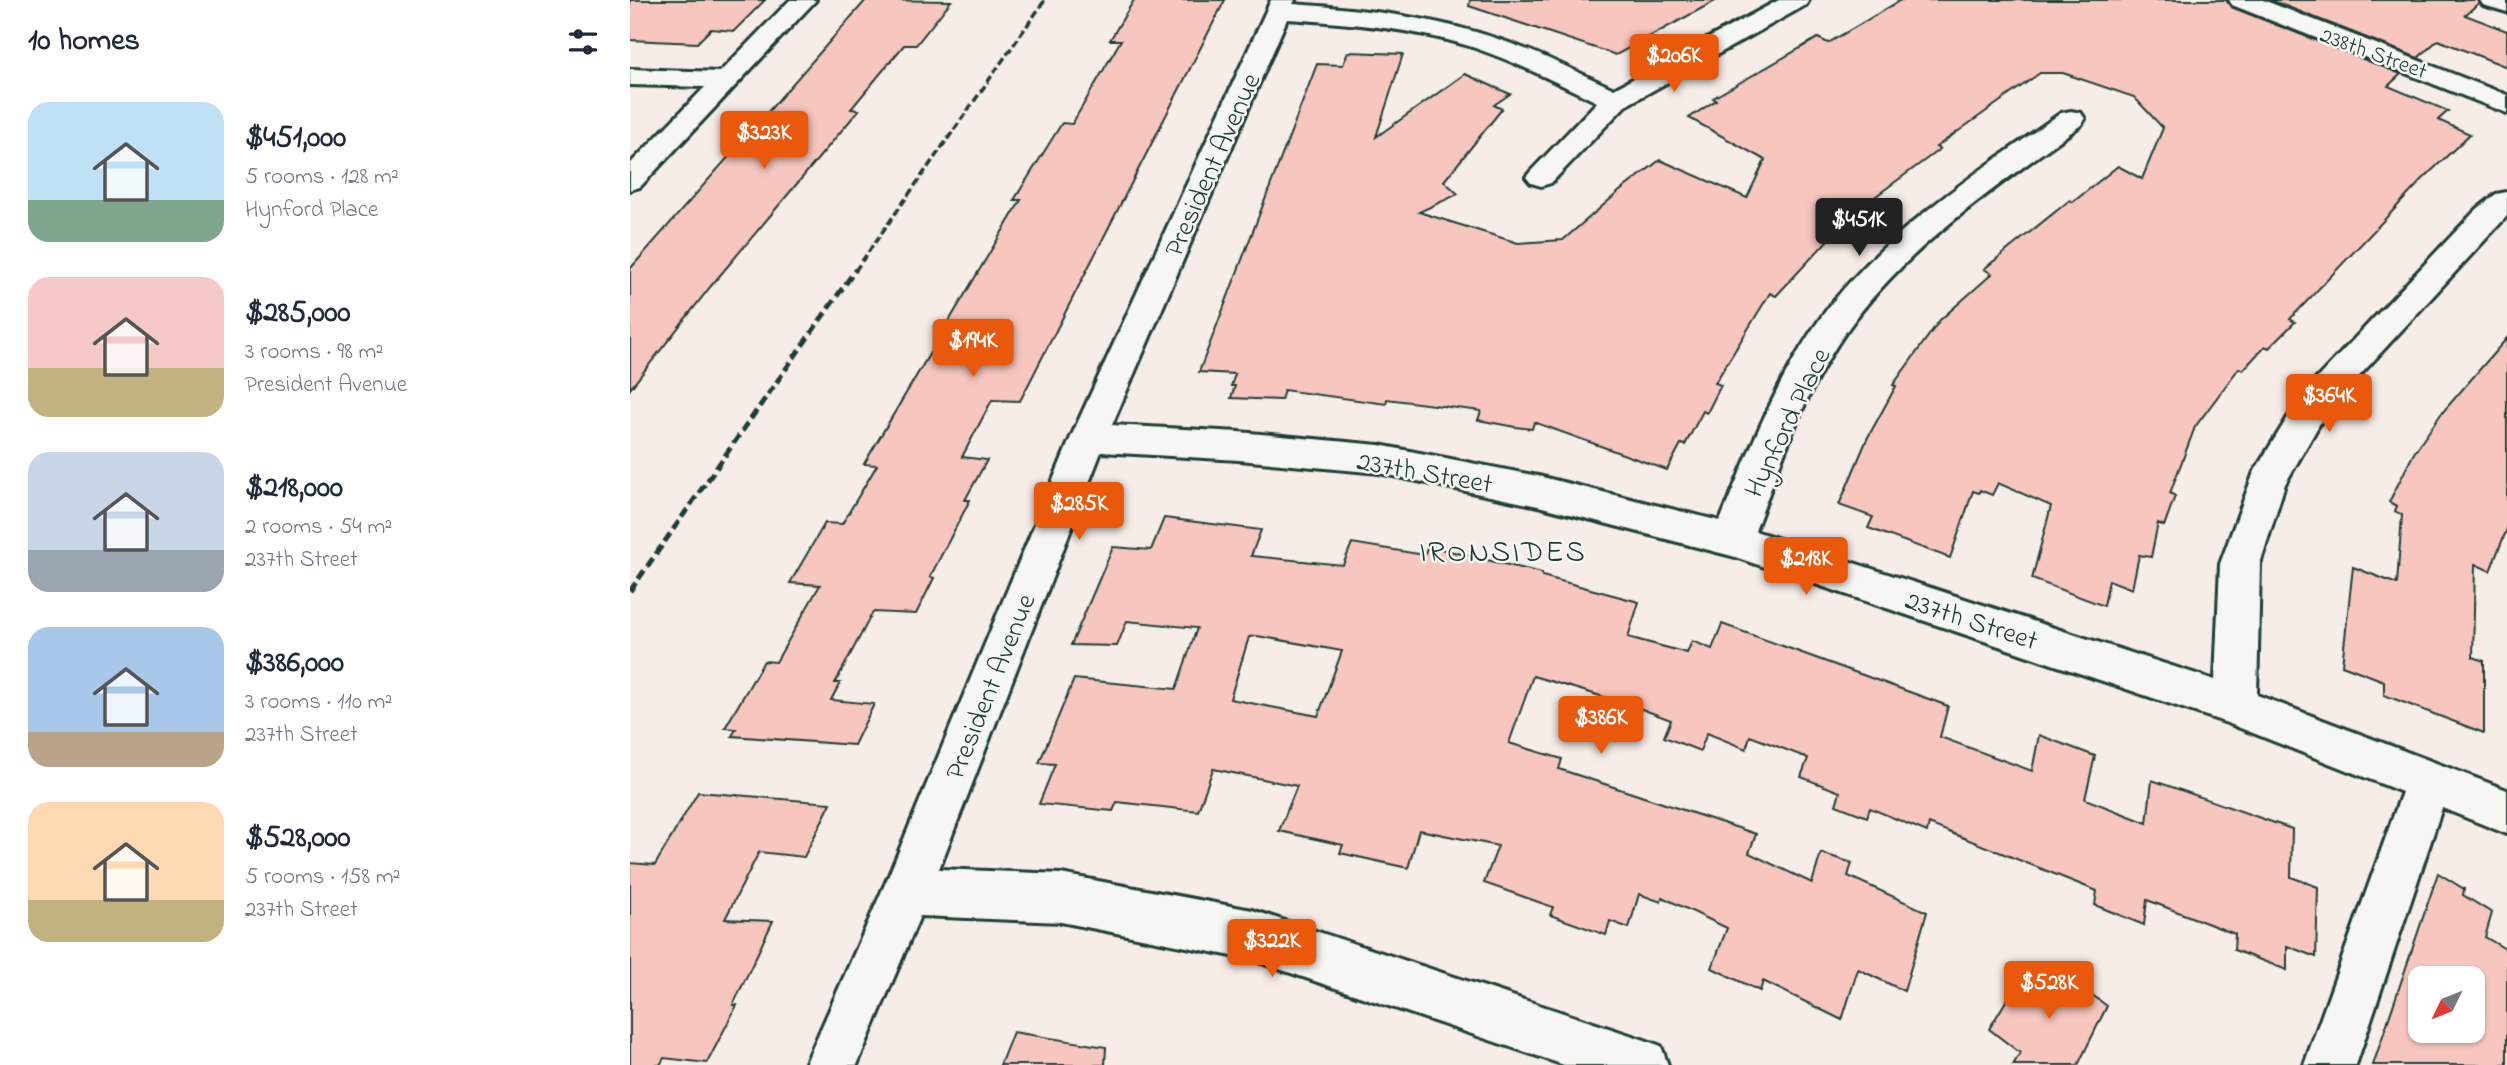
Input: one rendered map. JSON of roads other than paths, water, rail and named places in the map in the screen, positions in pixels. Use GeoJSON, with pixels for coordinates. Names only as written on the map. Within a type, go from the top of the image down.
{"type":"FeatureCollection","features":[{"type":"Feature","properties":{"kind":"street"},"geometry":{"type":"LineString","coordinates":[[630,181],[804,0]]}},
{"type":"Feature","properties":{"kind":"street"},"geometry":{"type":"LineString","coordinates":[[1541,177],[1568,145],[1615,100],[1797,0]]}},
{"type":"Feature","properties":{"kind":"street","name":"238th Street"},"geometry":{"type":"LineString","coordinates":[[2241,0],[2396,62],[2445,78],[2507,105]]}},
{"type":"Feature","properties":{"kind":"street"},"geometry":{"type":"LineString","coordinates":[[2492,0],[2507,5]]}},
{"type":"Feature","properties":{"kind":"street"},"geometry":{"type":"LineString","coordinates":[[1281,6],[1411,24],[1478,40],[1615,100]]}},
{"type":"Feature","properties":{"kind":"street","name":"President Avenue"},"geometry":{"type":"LineString","coordinates":[[831,1065],[906,892],[1089,437],[1281,6]]}},
{"type":"Feature","properties":{"kind":"street"},"geometry":{"type":"LineString","coordinates":[[630,77],[726,80]]}},
{"type":"Feature","properties":{"kind":"street","name":"Hynford Place"},"geometry":{"type":"LineString","coordinates":[[1732,540],[1800,378],[1835,323],[1873,278],[1954,206],[2071,119]]}},
{"type":"Feature","properties":{"kind":"street"},"geometry":{"type":"LineString","coordinates":[[2235,706],[2240,564],[2267,482],[2315,402],[2487,217],[2507,201]]}},
{"type":"Feature","properties":{"kind":"street","name":"237th Street"},"geometry":{"type":"LineString","coordinates":[[1089,437],[1239,446],[1379,459],[1538,491],[1732,540],[2235,706],[2507,812]]}},
{"type":"Feature","properties":{"kind":"street"},"geometry":{"type":"LineString","coordinates":[[2330,1065],[2428,782]]}},
{"type":"Feature","properties":{"kind":"street"},"geometry":{"type":"LineString","coordinates":[[906,892],[1061,898],[1252,935],[1637,1064]]}},
{"type":"Feature","properties":{"kind":"railway"},"geometry":{"type":"LineString","coordinates":[[855,271],[1045,0]]}},
{"type":"Feature","properties":{"kind":"railway"},"geometry":{"type":"LineString","coordinates":[[630,591],[856,269]]}},
{"type":"Feature","properties":{"kind":"district","name":"IRONSIDES"},"geometry":{"type":"Point","coordinates":[1503,551]}}]}
